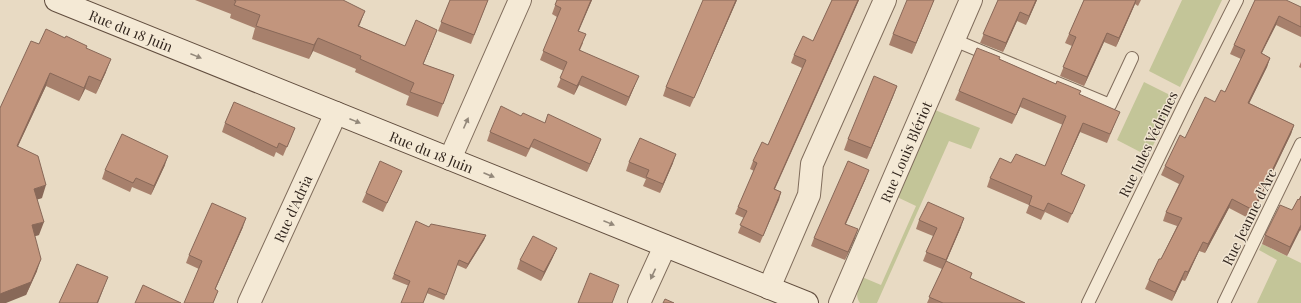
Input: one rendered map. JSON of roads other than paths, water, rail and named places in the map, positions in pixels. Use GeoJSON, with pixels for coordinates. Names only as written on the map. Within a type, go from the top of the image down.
{"type":"FeatureCollection","features":[{"type":"Feature","properties":{"kind":"street","name":"Rue du 18 Juin"},"geometry":{"type":"LineString","coordinates":[[56,0],[806,303]]}},
{"type":"Feature","properties":{"kind":"street"},"geometry":{"type":"LineString","coordinates":[[450,159],[520,0]]}},
{"type":"Feature","properties":{"kind":"street"},"geometry":{"type":"LineString","coordinates":[[769,288],[808,195],[812,164],[885,0]]}},
{"type":"Feature","properties":{"kind":"street","name":"Rue Louis Blériot"},"geometry":{"type":"LineString","coordinates":[[840,303],[972,0]]}},
{"type":"Feature","properties":{"kind":"street","name":"Rue d'Adria"},"geometry":{"type":"LineString","coordinates":[[249,303],[336,113]]}},
{"type":"Feature","properties":{"kind":"street"},"geometry":{"type":"LineString","coordinates":[[639,303],[666,246]]}},
{"type":"Feature","properties":{"kind":"lane","name":"Rue Jules Védrines"},"geometry":{"type":"LineString","coordinates":[[1088,303],[1187,98],[1237,0]]}},
{"type":"Feature","properties":{"kind":"lane"},"geometry":{"type":"LineString","coordinates":[[954,40],[1110,105],[1132,58]]}},
{"type":"Feature","properties":{"kind":"lane","name":"Rue Jeanne d'Arc"},"geometry":{"type":"LineString","coordinates":[[1224,303],[1301,144]]}}]}
